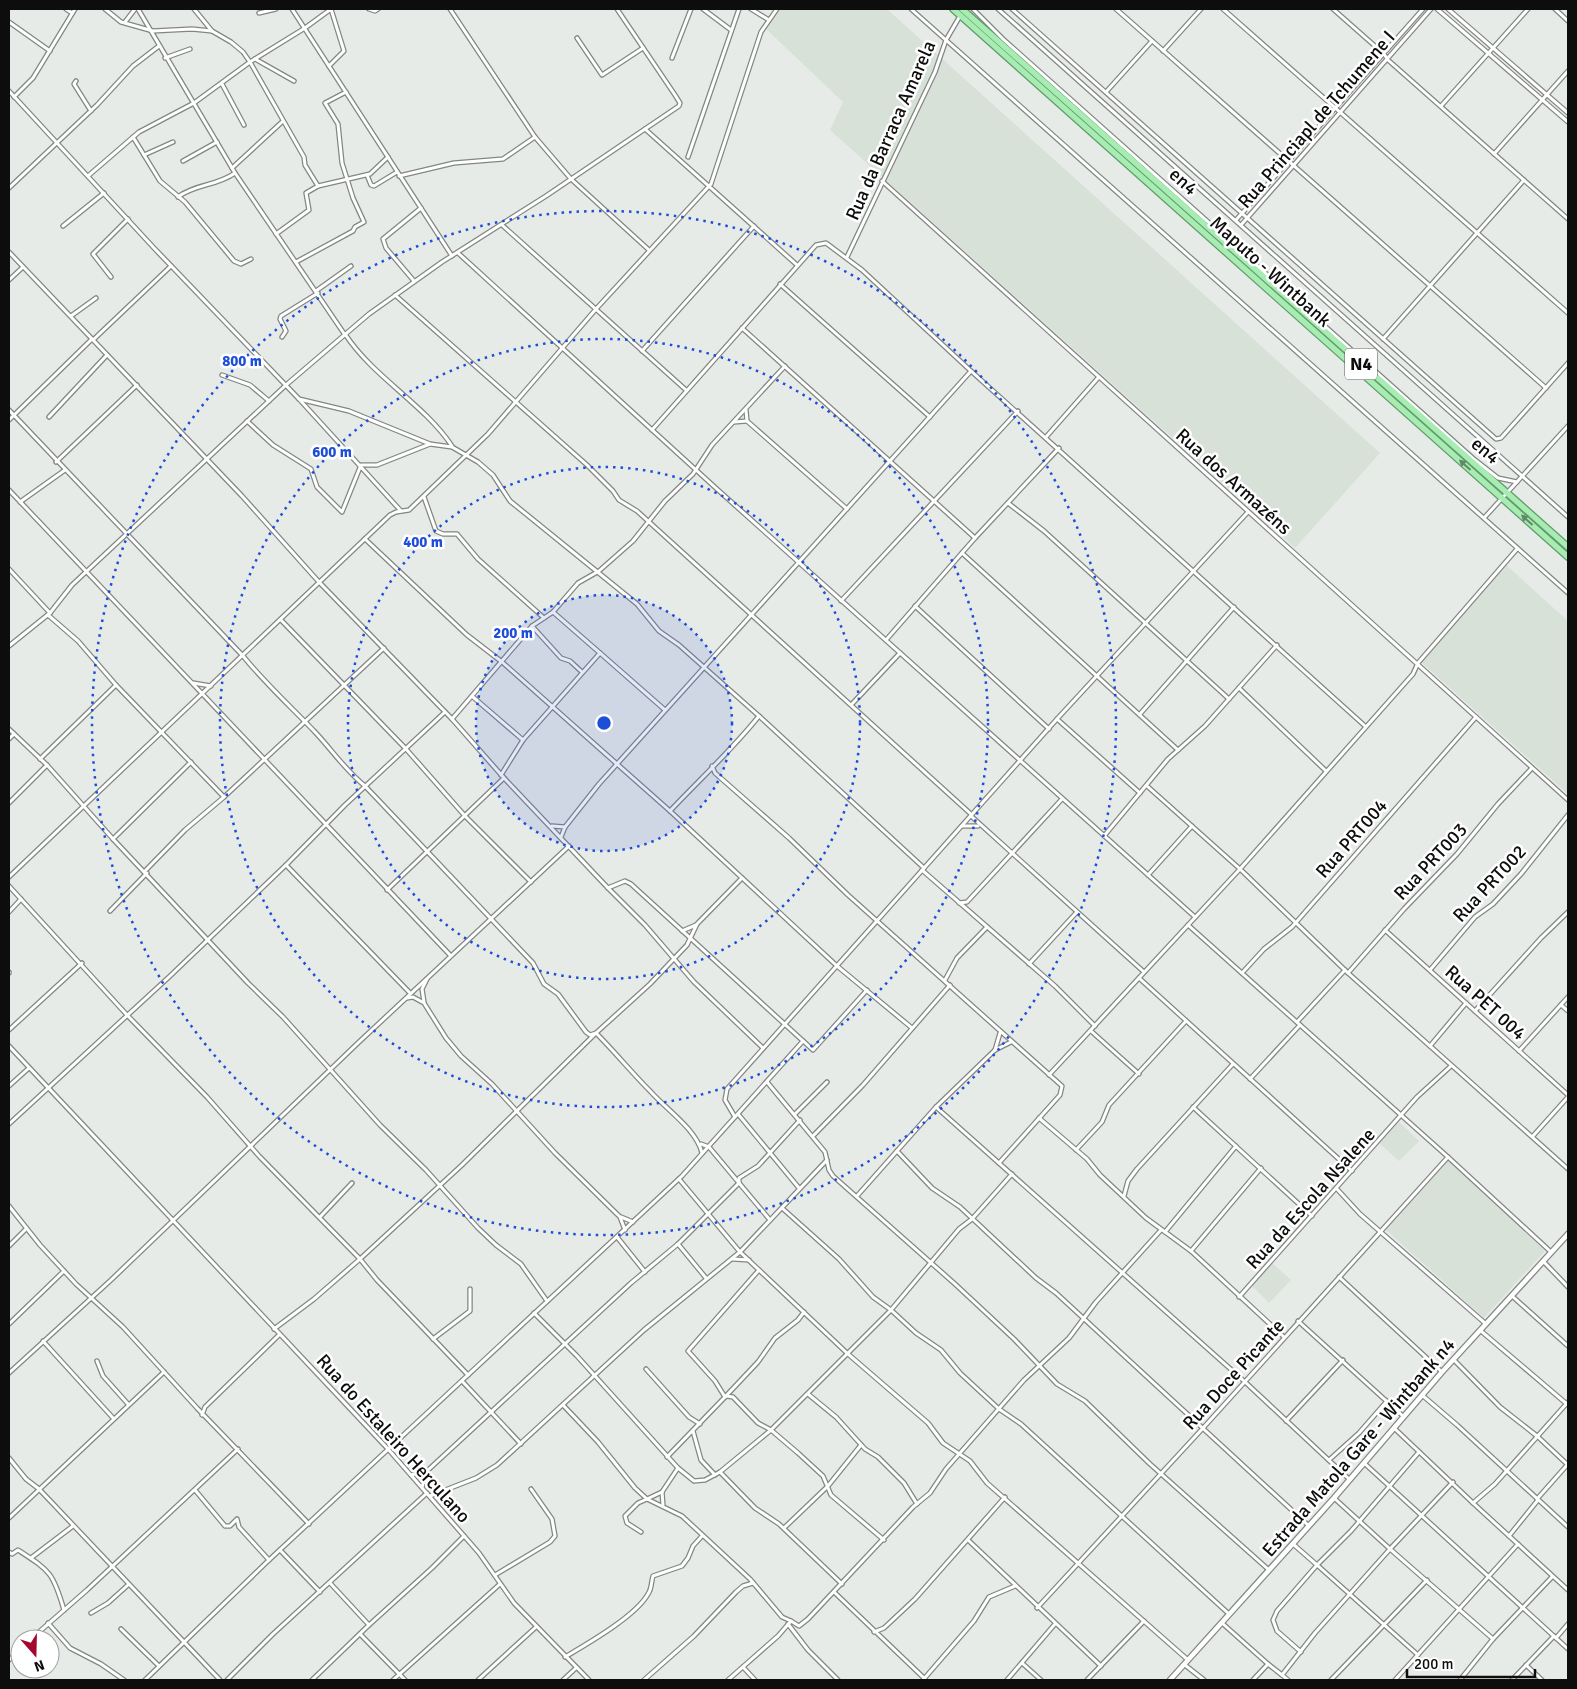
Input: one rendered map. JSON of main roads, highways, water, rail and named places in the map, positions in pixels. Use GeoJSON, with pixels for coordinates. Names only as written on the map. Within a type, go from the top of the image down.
{"type":"FeatureCollection","features":[{"type":"Feature","properties":{"kind":"highway","name":"Maputo - Wintbank"},"geometry":{"type":"LineString","coordinates":[[953,9],[964,11],[1410,409],[1568,547]]}},
{"type":"Feature","properties":{"kind":"highway","name":"Maputo - Wintbank"},"geometry":{"type":"LineString","coordinates":[[964,11],[1568,557]]}}]}
